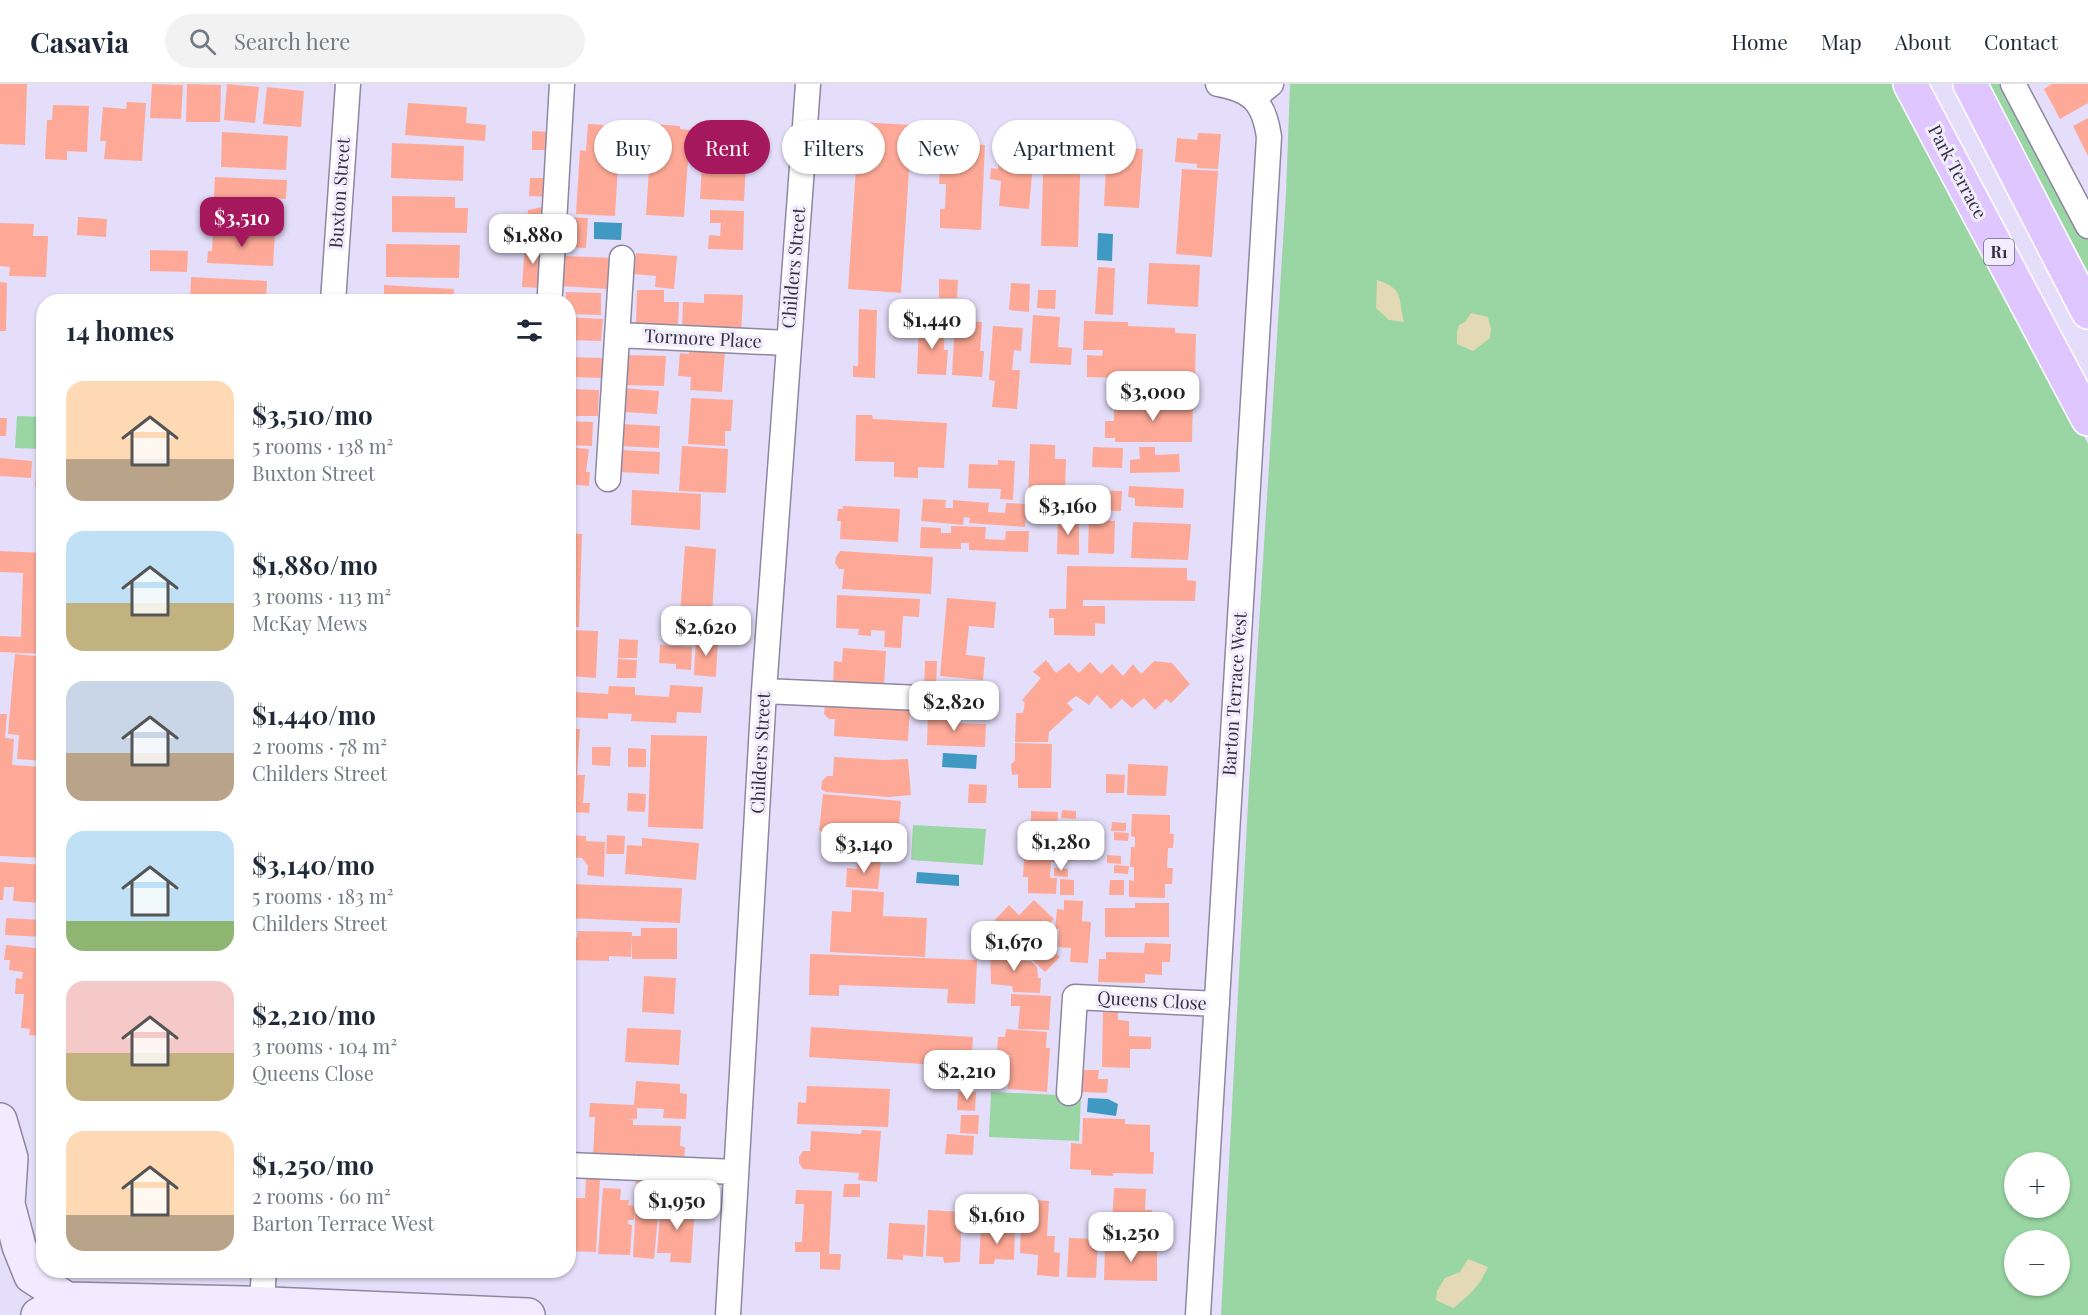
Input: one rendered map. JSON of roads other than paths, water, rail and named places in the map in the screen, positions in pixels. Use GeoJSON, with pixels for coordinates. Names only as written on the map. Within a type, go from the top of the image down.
{"type":"FeatureCollection","features":[{"type":"Feature","properties":{"kind":"highway","name":"Park Terrace"},"geometry":{"type":"LineString","coordinates":[[1910,84],[2088,419]]}},
{"type":"Feature","properties":{"kind":"highway"},"geometry":{"type":"LineString","coordinates":[[1970,84],[2088,312]]}},
{"type":"Feature","properties":{"kind":"main road"},"geometry":{"type":"LineString","coordinates":[[0,1120],[10,1158],[8,1204],[19,1246],[32,1276],[67,1299],[261,1310],[528,1315]]}},
{"type":"Feature","properties":{"kind":"main road"},"geometry":{"type":"LineString","coordinates":[[38,1315],[67,1299]]}},
{"type":"Feature","properties":{"kind":"street","name":"Buxton Street"},"geometry":{"type":"LineString","coordinates":[[334,294],[348,84]]}},
{"type":"Feature","properties":{"kind":"street"},"geometry":{"type":"LineString","coordinates":[[549,293],[562,84]]}},
{"type":"Feature","properties":{"kind":"street","name":"Childers Street"},"geometry":{"type":"LineString","coordinates":[[728,1315],[764,691],[808,84]]}},
{"type":"Feature","properties":{"kind":"street"},"geometry":{"type":"LineString","coordinates":[[1218,84],[1236,87],[1246,92],[1262,91]]}},
{"type":"Feature","properties":{"kind":"street"},"geometry":{"type":"LineString","coordinates":[[2013,84],[2088,226]]}},
{"type":"Feature","properties":{"kind":"street","name":"Barton Terrace West"},"geometry":{"type":"LineString","coordinates":[[1198,1315],[1269,137],[1262,91]]}},
{"type":"Feature","properties":{"kind":"street"},"geometry":{"type":"LineString","coordinates":[[608,479],[622,258]]}},
{"type":"Feature","properties":{"kind":"street","name":"Tormore Place"},"geometry":{"type":"LineString","coordinates":[[617,334],[788,343]]}},
{"type":"Feature","properties":{"kind":"street"},"geometry":{"type":"LineString","coordinates":[[764,691],[964,700]]}},
{"type":"Feature","properties":{"kind":"street","name":"Queens Close"},"geometry":{"type":"LineString","coordinates":[[1069,1093],[1075,997],[1217,1004]]}},
{"type":"Feature","properties":{"kind":"street"},"geometry":{"type":"LineString","coordinates":[[576,1165],[736,1172]]}},
{"type":"Feature","properties":{"kind":"street"},"geometry":{"type":"LineString","coordinates":[[261,1310],[263,1278]]}},
{"type":"Feature","properties":{"kind":"water"},"geometry":{"type":"Polygon","coordinates":[[[594,222],[622,223],[621,240],[594,239],[594,222]]]}},
{"type":"Feature","properties":{"kind":"water"},"geometry":{"type":"Polygon","coordinates":[[[1098,233],[1113,234],[1112,261],[1097,260],[1098,233]]]}},
{"type":"Feature","properties":{"kind":"water"},"geometry":{"type":"Polygon","coordinates":[[[943,753],[977,755],[976,769],[942,767],[943,753]]]}},
{"type":"Feature","properties":{"kind":"water"},"geometry":{"type":"Polygon","coordinates":[[[917,872],[959,875],[959,886],[916,883],[917,872]]]}},
{"type":"Feature","properties":{"kind":"water"},"geometry":{"type":"Polygon","coordinates":[[[1088,1098],[1108,1099],[1118,1104],[1116,1116],[1087,1112],[1088,1098]]]}}]}
